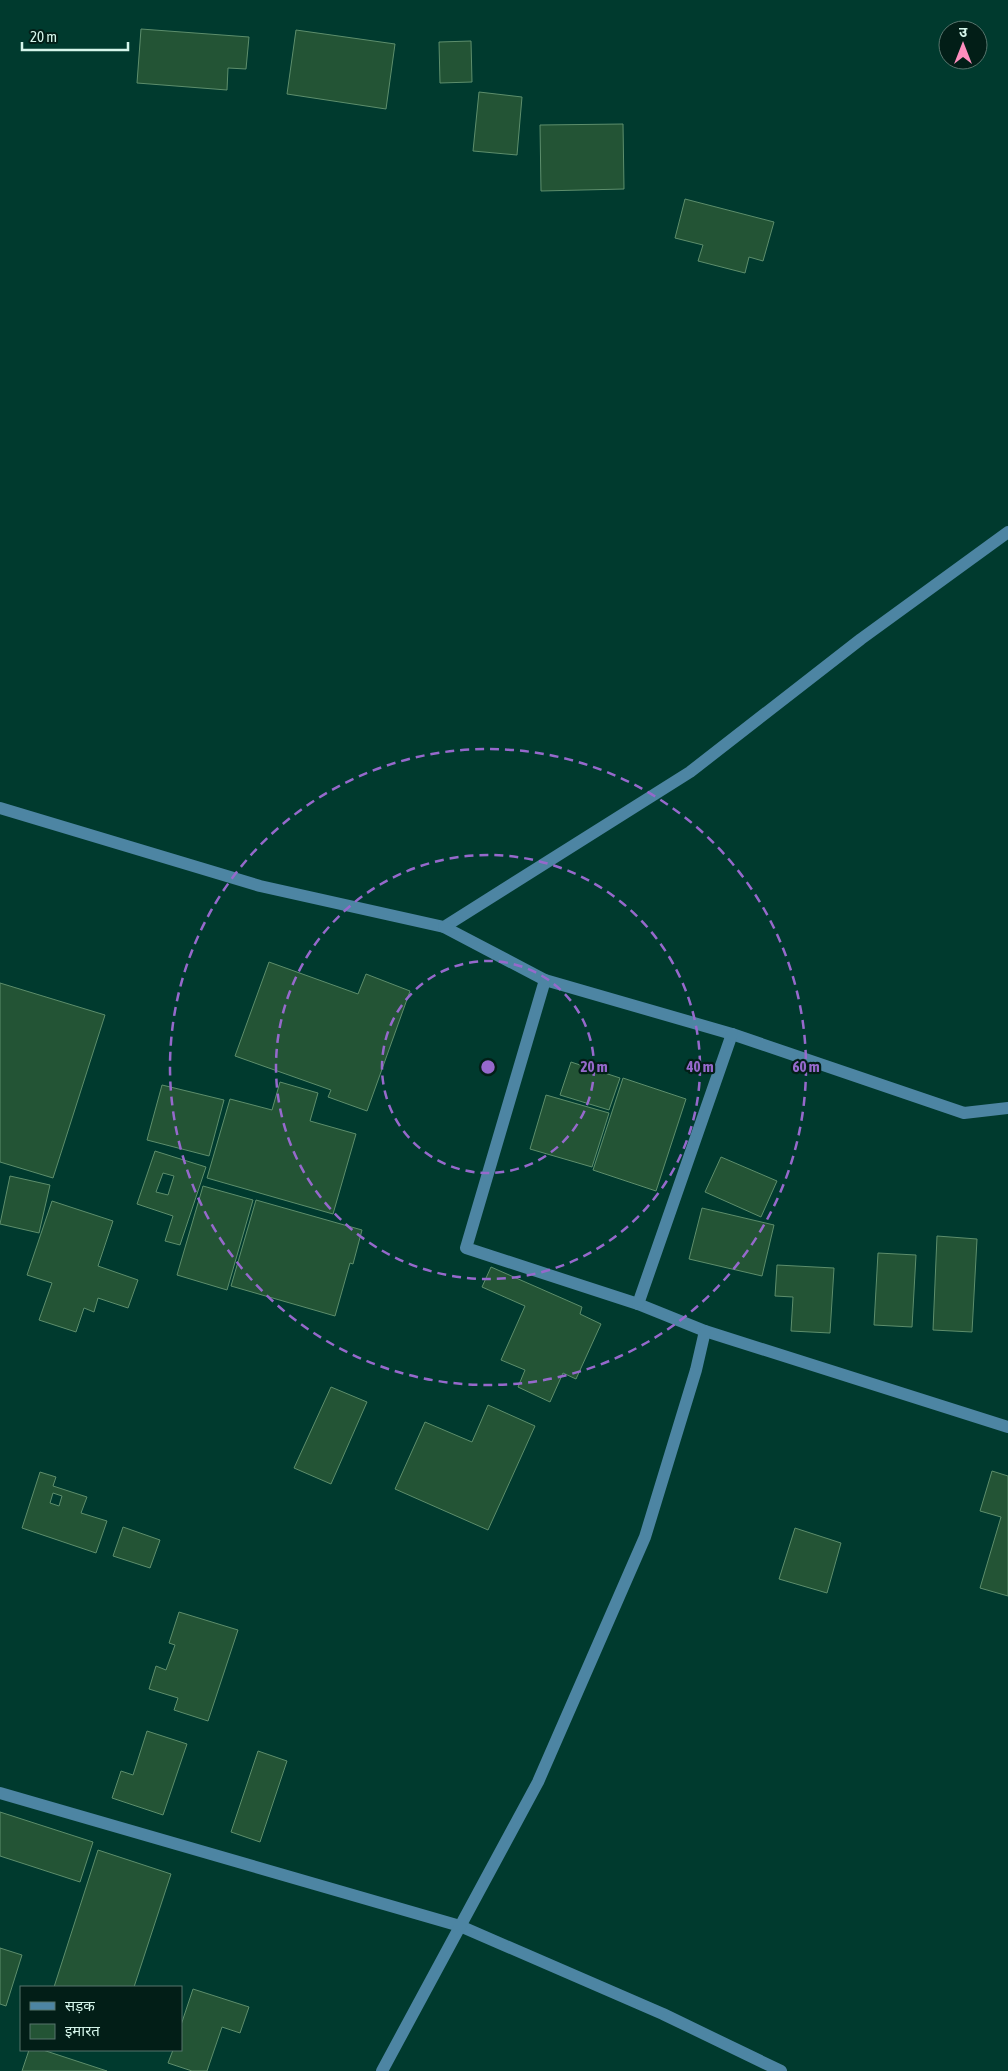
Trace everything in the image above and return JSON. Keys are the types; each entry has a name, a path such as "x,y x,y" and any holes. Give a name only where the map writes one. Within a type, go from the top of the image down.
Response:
{"street":[{"path":"444,928 690,772 861,639 1008,532"},
{"path":"0,808 260,886 444,928 545,980 732,1034 964,1113 1008,1108"},
{"path":"545,980 466,1248 638,1304 705,1331 1008,1427"},
{"path":"638,1304 732,1034"},
{"path":"382,2071 538,1782 644,1537 696,1370 705,1331"},
{"path":"0,1793 460,1926 663,2014 781,2071"}],"building":[{"path":"141,29 249,37 246,69 228,68 227,90 137,83"},
{"path":"296,30 395,44 386,109 287,94"},
{"path":"471,41 472,82 440,83 439,42"},
{"path":"479,92 522,97 517,155 473,151"},
{"path":"623,124 624,189 541,191 540,125"},
{"path":"685,199 774,222 763,261 749,257 745,273 698,261 703,245 675,238"},
{"path":"269,962 358,994 366,974 410,991 367,1111 328,1097 331,1090 235,1056"},
{"path":"0,983 105,1015 53,1178 0,1162"},
{"path":"571,1062 620,1078 609,1110 560,1095"},
{"path":"623,1078 686,1099 656,1191 593,1170"},
{"path":"280,1082 318,1093 310,1121 356,1134 333,1214 207,1178 230,1099 272,1110"},
{"path":"162,1085 224,1100 209,1156 147,1140"},
{"path":"546,1095 609,1113 592,1167 530,1149"},
{"path":"155,1151 206,1167 180,1245 165,1241 173,1216 137,1204","holes":["163,1173 174,1176 168,1195 156,1192"]},
{"path":"721,1157 777,1181 761,1217 705,1192"},
{"path":"10,1176 50,1185 39,1233 0,1224"},
{"path":"203,1186 253,1200 227,1290 177,1275"},
{"path":"256,1200 362,1230 353,1264 350,1263 335,1316 231,1286"},
{"path":"52,1201 113,1221 98,1266 138,1280 128,1308 98,1298 94,1312 84,1308 76,1332 39,1320 52,1283 27,1275"},
{"path":"702,1208 774,1225 762,1276 689,1259"},
{"path":"937,1236 977,1239 972,1332 933,1330"},
{"path":"878,1253 916,1255 912,1327 874,1325"},
{"path":"777,1265 834,1268 830,1333 791,1331 793,1297 775,1296"},
{"path":"491,1267 582,1307 580,1314 601,1324 576,1379 563,1373 550,1402 518,1387 525,1370 501,1360 525,1306 482,1287"},
{"path":"331,1387 367,1402 331,1484 294,1468"},
{"path":"488,1405 535,1426 488,1530 395,1489 425,1422 472,1442"},
{"path":"992,1471 1008,1476 1008,1596 980,1588 1001,1517 980,1511"},
{"path":"40,1472 56,1477 53,1486 87,1497 81,1513 107,1521 96,1553 22,1528","holes":["53,1493 62,1496 59,1506 50,1503"]},
{"path":"123,1527 160,1540 150,1568 113,1556"},
{"path":"795,1528 841,1543 827,1593 779,1579"},
{"path":"179,1612 238,1630 208,1721 174,1710 178,1698 149,1689 156,1666 166,1670 175,1645 169,1643"},
{"path":"147,1731 187,1744 163,1815 112,1798 121,1771 133,1775"},
{"path":"258,1751 287,1761 260,1842 231,1832"},
{"path":"0,1812 93,1842 80,1882 0,1856"},
{"path":"98,1850 171,1874 134,1986 54,1986"},
{"path":"0,1948 22,1955 6,2006 0,2004"},
{"path":"193,1989 249,2007 240,2033 222,2027 207,2071 192,2071 168,2063 173,2051 182,2051 182,2022"},
{"path":"29,2051 46,2051 107,2071 22,2071"}]}
